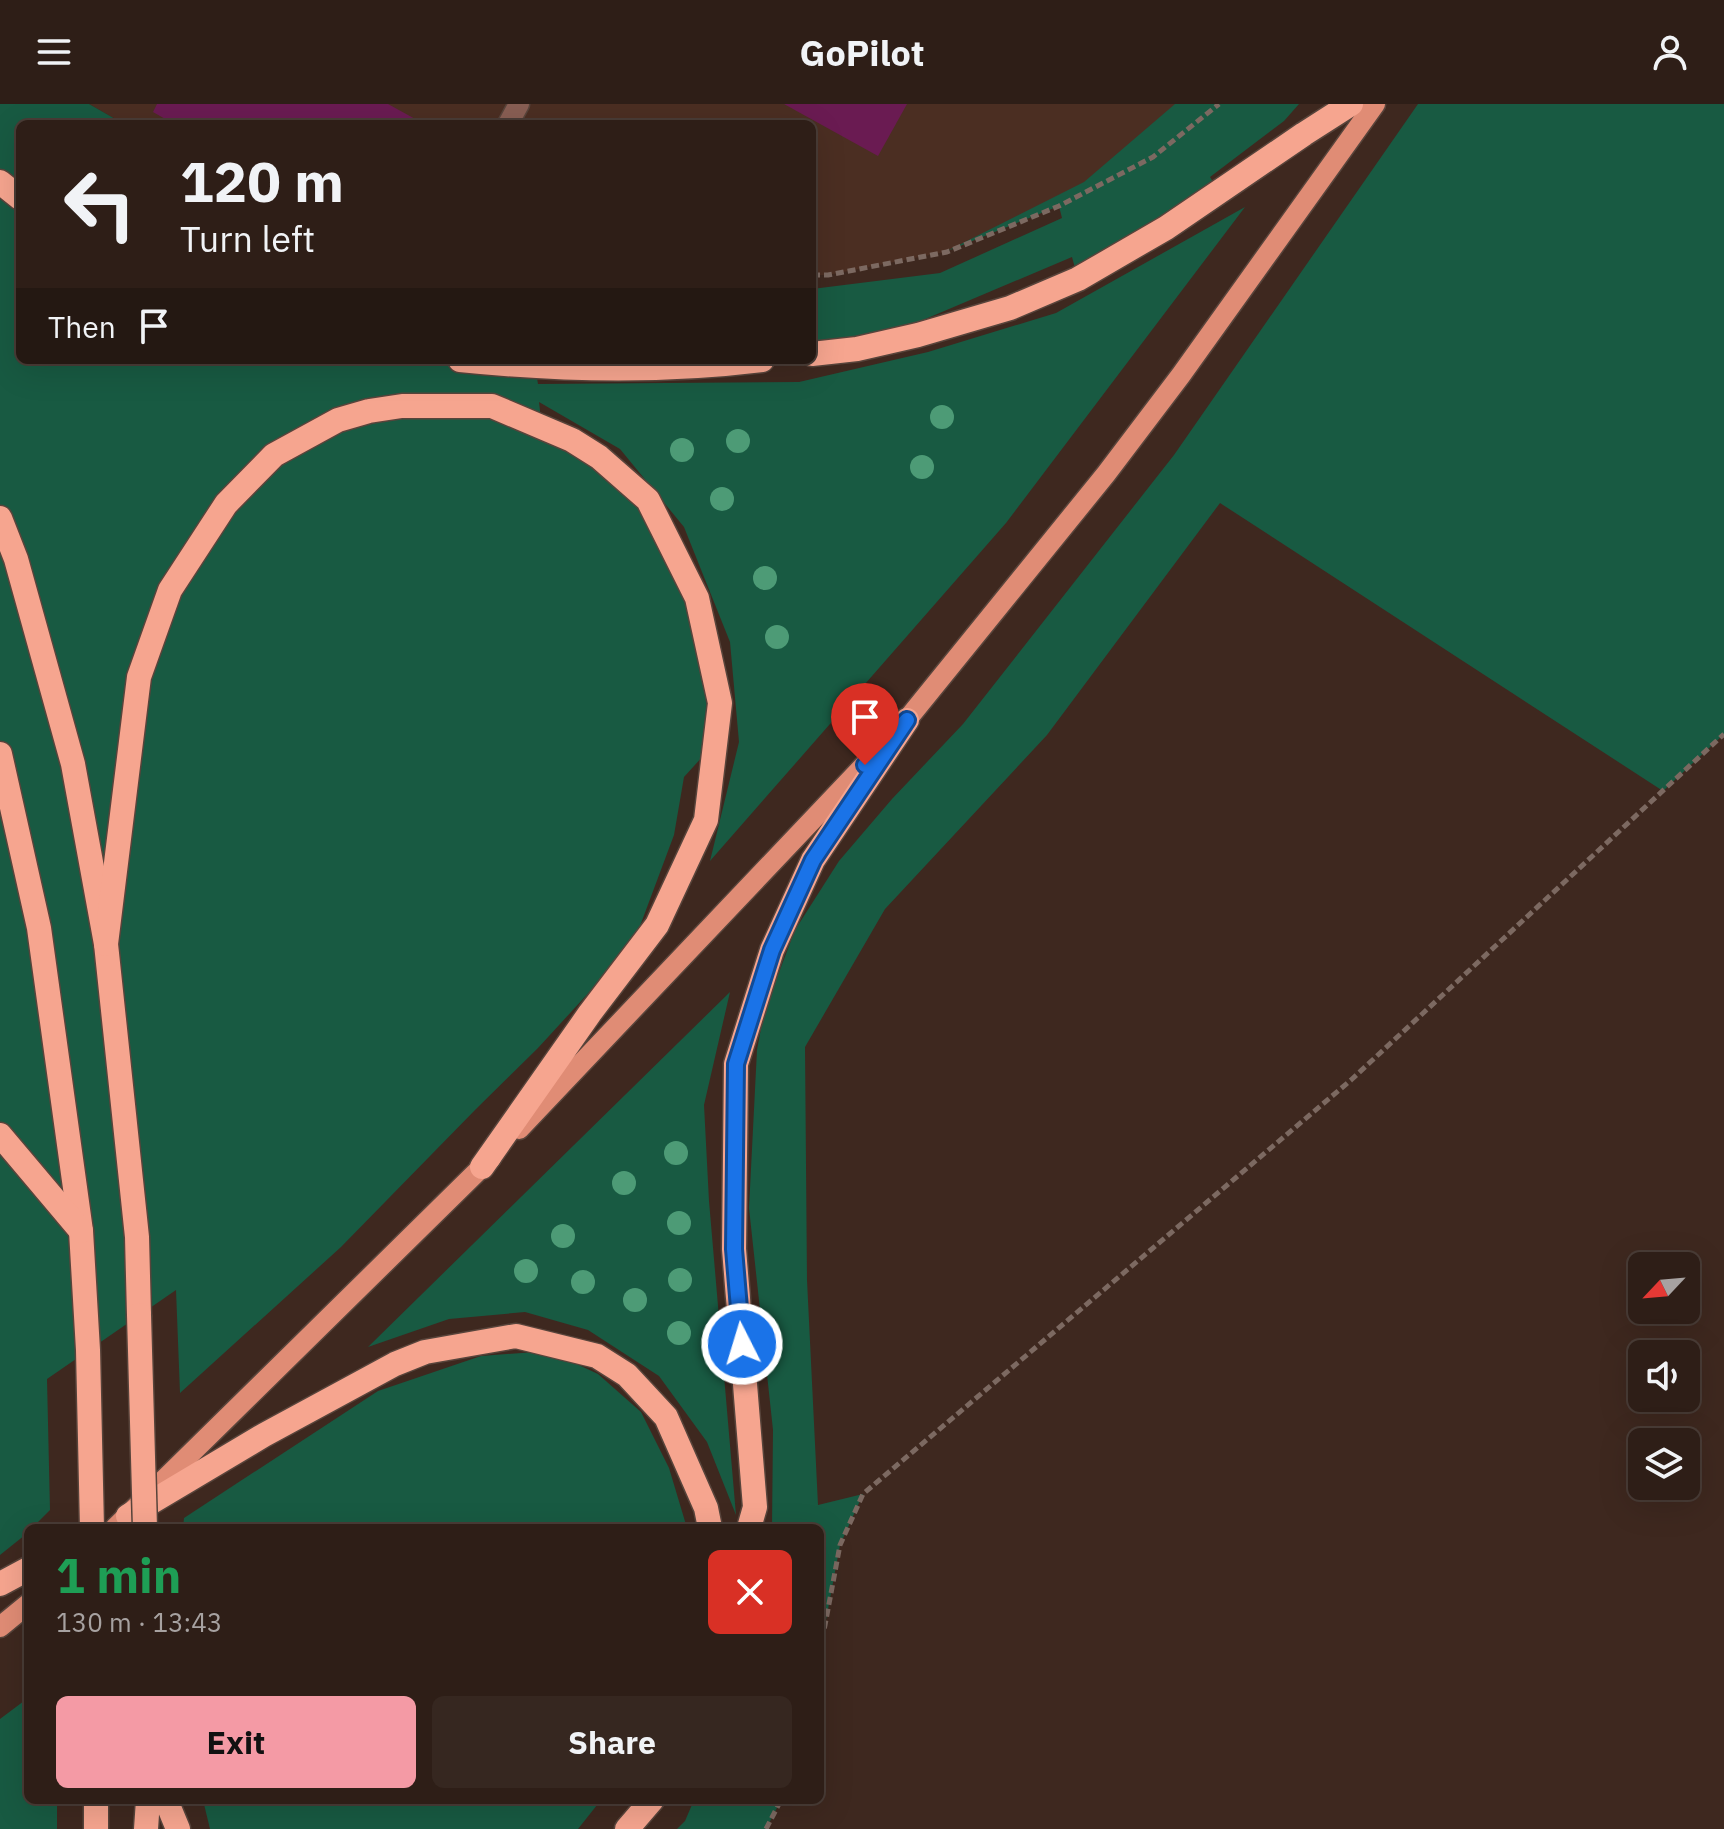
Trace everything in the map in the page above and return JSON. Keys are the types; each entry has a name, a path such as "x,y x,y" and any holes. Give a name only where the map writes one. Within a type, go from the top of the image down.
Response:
{"highway":[{"path":"816,354 857,349 918,335 1010,308 1078,279 1166,228 1351,104"},
{"path":"0,182 16,195"},
{"path":"521,364 567,367 727,364"},
{"path":"106,944 139,677 170,590 226,504 274,455 338,420 369,411 402,406 492,406 572,440 599,457 648,500 697,598 720,703 706,820 657,925 590,1013 482,1167"},
{"path":"0,518 16,559 73,764 106,944 137,1237 139,1315 129,1524"},
{"path":"750,1524 755,1507 734,1249 736,1064 772,950 813,860 907,720"},
{"path":"0,754 39,928 81,1231 88,1350 92,1524"},
{"path":"0,1135 81,1231"},
{"path":"129,1524 264,1435 395,1364 425,1352 516,1336 597,1356 627,1375 666,1417 706,1508 709,1524"},
{"path":"0,1584 24,1571"},
{"path":"96,1804 96,1829"},
{"path":"146,1829 148,1804"},
{"path":"168,1804 178,1829"},
{"path":"627,1829 650,1804"}],"main road":[{"path":"129,1524 482,1167 907,720 1106,474 1181,375 1375,104"},
{"path":"0,1627 24,1607"}],"path":[{"path":"816,275 947,252 1059,206 1153,157 1219,104"},
{"path":"824,1631 840,1545 863,1494 1351,1080 1724,734"},
{"path":"766,1829 779,1804"}],"shaded area":[{"path":"89,104 1219,104 1059,206 945,252 828,275 816,275 816,120 117,120"}],"green space":[{"path":"0,104 89,104 117,120 16,120 16,364 611,364 535,366 538,384 799,382 928,352 1056,313 1245,207 1006,523 710,861 739,742 730,642 684,527 620,449 539,402 542,428 648,500 697,598 714,744 684,777 674,835 640,926 604,976 538,1048 341,1247 180,1393 176,1290 47,1379 50,1510 36,1524 24,1524 24,1536 0,1555"},
{"path":"1175,104 1299,104 1284,121 1210,177 1219,192 1078,279 1072,257 923,320 918,335 816,353 816,288 940,273 1062,218 1059,206 945,252 1084,182"},
{"path":"1418,104 1724,104 1724,734 1663,791 1220,503 1047,735 885,909 805,1047 807,1280 818,1505 863,1494 840,1545 824,1631 824,1524 772,1524 773,1430 749,1208 757,1050 764,1012 795,930 839,861 963,724 1174,455"},
{"path":"730,992 704,1105 709,1201 736,1515 707,1442 659,1376 588,1330 525,1312 449,1319 368,1347"},
{"path":"549,1351 598,1374 641,1412 669,1468 686,1524 183,1524 184,1518 378,1391 481,1356"},
{"path":"24,1701 24,1804 57,1804 57,1829 0,1829 0,1719"},
{"path":"204,1804 598,1804 578,1829 210,1829"},
{"path":"692,1804 779,1804 766,1829 677,1829 685,1821"}],"building":[{"path":"157,104 388,104 417,120 167,120 153,112"},
{"path":"784,104 907,104 878,156"}],"route":[{"path":"742,1344 734,1249 736,1064 772,950 813,860 907,720 865,765"}]}
